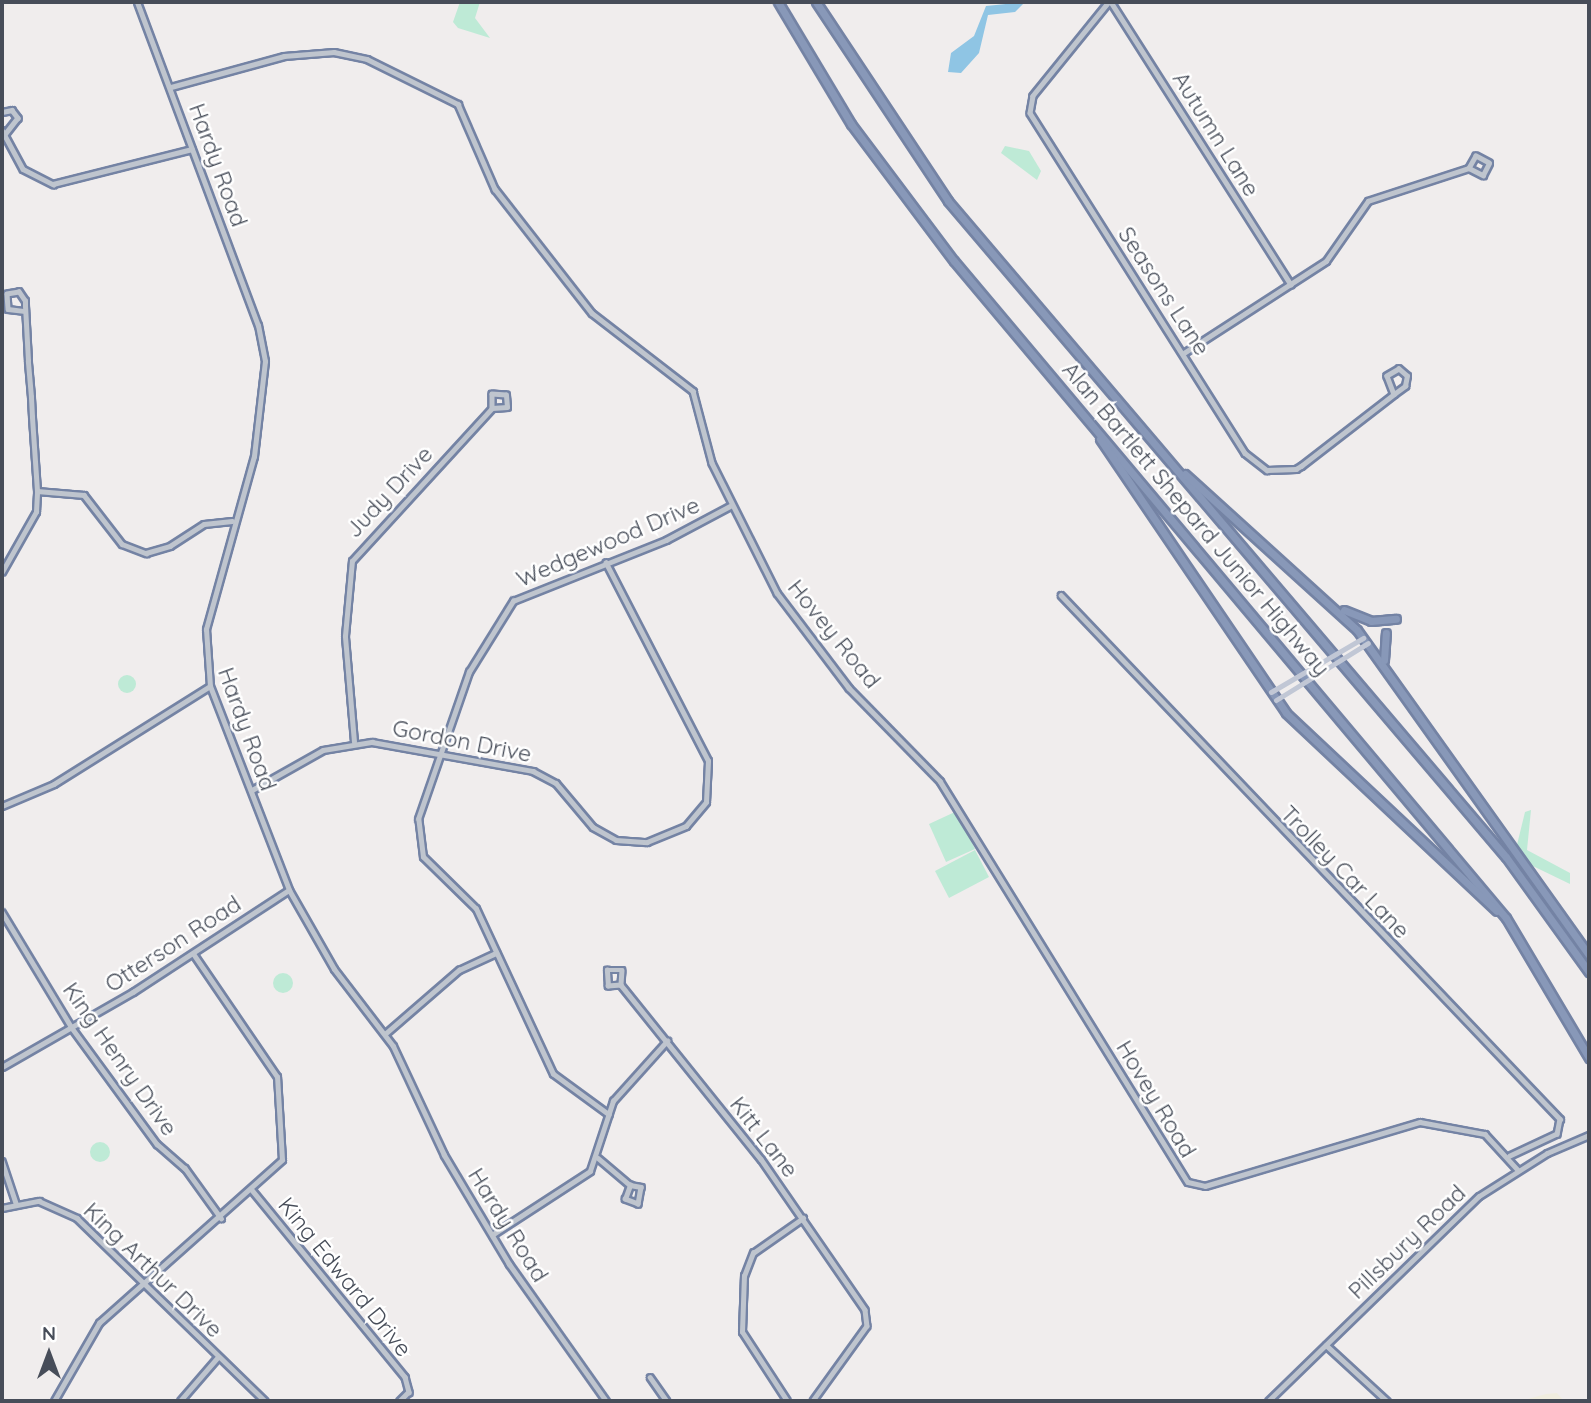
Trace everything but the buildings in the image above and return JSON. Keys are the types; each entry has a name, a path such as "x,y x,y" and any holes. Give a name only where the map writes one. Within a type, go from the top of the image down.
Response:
{"highway":[{"name":"Alan Bartlett Shepard Junior Highway","path":"778,2 851,124 1097,432 1506,918 1589,1058"},
{"name":"Alan Bartlett Shepard Junior Highway","path":"816,2 948,201 1506,856 1589,972"},
{"path":"1097,432 1276,700 1311,740 1506,918"},
{"path":"1176,468 1332,601 1360,619 1396,619"},
{"path":"1332,601 1387,668 1589,955"},
{"path":"1386,633 1381,646 1387,668"}],"main road":[{"path":"1271,692 1366,640"},
{"path":"1276,700 1366,640"}],"street":[{"name":"Hardy Road","path":"137,2 171,87 265,361 257,440 232,521 204,639 210,686 289,890 334,969 385,1034 492,1236 606,1401"},
{"name":"Autumn Lane","path":"1110,2 1291,285"},
{"name":"Seasons Lane","path":"1110,2 1033,96 1029,110 1248,456 1272,471 1301,466 1394,394"},
{"name":"Hovey Road","path":"171,87 284,56 334,52 367,59 458,104 495,190 600,323 693,391 704,444 730,506 804,631 944,787 1188,1182 1205,1185 1409,1122 1485,1134 1510,1156 1518,1170"},
{"path":"2,112 12,110 18,118 3,133 23,169 53,184 192,149"},
{"path":"1184,353 1326,261 1368,201 1469,168 1476,156 1489,163 1481,175 1469,168"},
{"path":"2,572 33,527 37,491 25,311 22,294 7,294 8,309 25,311"},
{"path":"1399,369 1407,382 1394,394 1387,376 1399,369"},
{"name":"Judy Drive","path":"354,742 345,636 352,561 492,408 492,394 506,395 507,407 492,408"},
{"path":"37,491 84,495 122,544 146,553 204,524 232,521"},
{"name":"Wedgewood Drive","path":"609,1115 553,1074 476,909 419,849 418,818 469,673 508,607 536,587 606,563 730,506"},
{"name":"Gordon Drive","path":"252,790 323,750 354,742 441,755 547,777 593,827 616,840 658,840 694,819 709,792 708,761 606,563"},
{"name":"Trolley Car Lane","path":"1061,596 1560,1119 1557,1134 1510,1156"},
{"path":"2,806 54,785 210,686"},
{"name":"Otterson Road","path":"2,1067 193,954 289,890"},
{"name":"King Henry Drive","path":"2,912 72,1028 157,1144 185,1168 221,1218"},
{"path":"385,1034 459,970 496,953"},
{"path":"54,1401 89,1335 279,1165 285,1150 280,1087 193,954"},
{"name":"Kitt Lane","path":"621,985 608,986 607,970 622,970 621,985 803,1218 867,1317 813,1401"},
{"path":"492,1236 586,1175 598,1158 609,1115 622,1088 667,1041"},
{"name":"Pillsbury Road","path":"1268,1401 1460,1213 1518,1170 1589,1135"},
{"path":"598,1158 630,1185 644,1191 638,1204 625,1199 630,1185"},
{"path":"2,1161 16,1203"},
{"name":"King Edward Drive","path":"252,1190 410,1386 400,1401"},
{"name":"King Arthur Drive","path":"2,1208 16,1203 39,1201 69,1212 265,1401"},
{"path":"787,1401 742,1332 744,1276 753,1253 803,1218"},
{"path":"1326,1345 1387,1401"},
{"path":"180,1401 218,1357"},
{"path":"650,1377 667,1401"}],"green space":[{"path":"460,2 480,2 475,18 490,38 458,28 453,22"},
{"path":"1005,146 1029,151 1041,171 1037,180 1001,153"},
{"path":"127,675 133,678 136,684 133,690 127,693 121,690 118,684 121,678"},
{"path":"1531,810 1527,850 1570,873 1570,884 1514,857 1525,812"},
{"path":"957,811 975,849 946,862 929,824"},
{"path":"975,850 989,877 949,898 935,871"},
{"path":"283,973 290,976 293,983 290,990 283,993 276,990 273,983 276,976"},
{"path":"100,1142 107,1145 110,1152 107,1159 100,1162 93,1159 90,1152 93,1145"}],"sand":[{"path":"1557,1393 1564,1401 1520,1401 1546,1394"}],"water":[{"path":"1025,2 1015,12 988,15 979,53 961,73 948,72 951,53 974,36 986,6"}]}
